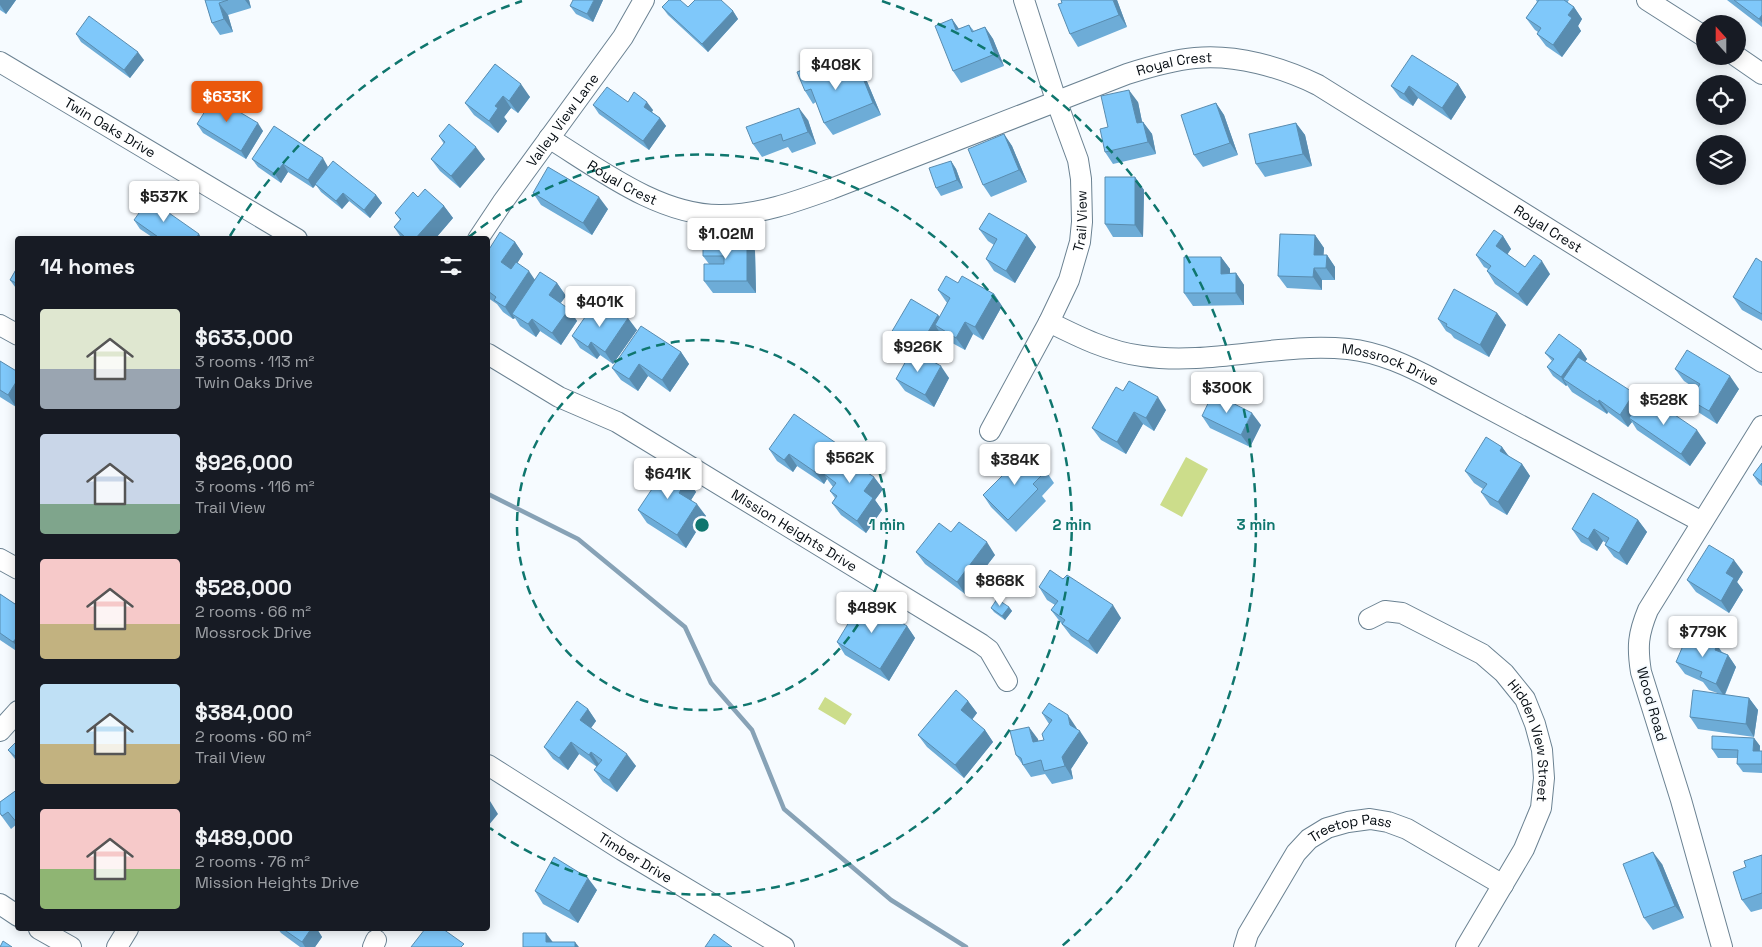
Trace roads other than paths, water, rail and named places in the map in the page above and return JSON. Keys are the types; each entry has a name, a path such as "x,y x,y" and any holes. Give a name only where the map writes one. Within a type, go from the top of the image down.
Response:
{"street":[{"name":"Valley View Lane","path":"480,236 623,37 644,0"},
{"name":"Trail View","path":"990,431 1050,322 1069,280 1080,242 1082,222 1081,179 1078,160 1056,100 1024,0"},
{"path":"1647,0 1696,30"},
{"name":"Royal Crest","path":"549,138 624,185 658,202 678,208 719,215 743,214 767,210 814,195 1127,74 1161,64 1196,58 1254,62 1298,75 1318,86 1762,362"},
{"name":"Twin Oaks Drive","path":"0,62 292,236"},
{"path":"1746,63 1762,74"},
{"name":"Mossrock Drive","path":"1050,322 1121,353 1144,357 1209,357 1320,347 1350,349 1382,357 1408,366 1702,522"},
{"path":"0,325 15,333"},
{"name":"Mission Heights Drive","path":"490,355 559,397 616,422 981,644 989,650 1007,681"},
{"name":"Wood Road","path":"1722,947 1639,660 1639,635 1648,610 1762,426"},
{"path":"0,559 15,567"},
{"name":"Hidden View Street","path":"1369,619 1385,612 1402,613 1482,654 1504,673 1525,699 1535,724 1542,750 1544,778 1541,808 1524,849 1466,947"},
{"path":"0,731 15,714"},
{"name":"Timber Drive","path":"490,766 622,850 784,947"},
{"name":"Treetop Pass","path":"1244,947 1248,934 1296,853 1309,839 1327,828 1348,822 1370,819 1388,822 1407,829 1503,885"},
{"path":"0,904 15,914"},
{"path":"43,931 71,947"},
{"path":"116,947 127,931"}],"waterway":[{"path":"490,495 578,539 685,627 711,683 752,730 784,809 891,900 966,947"}]}
